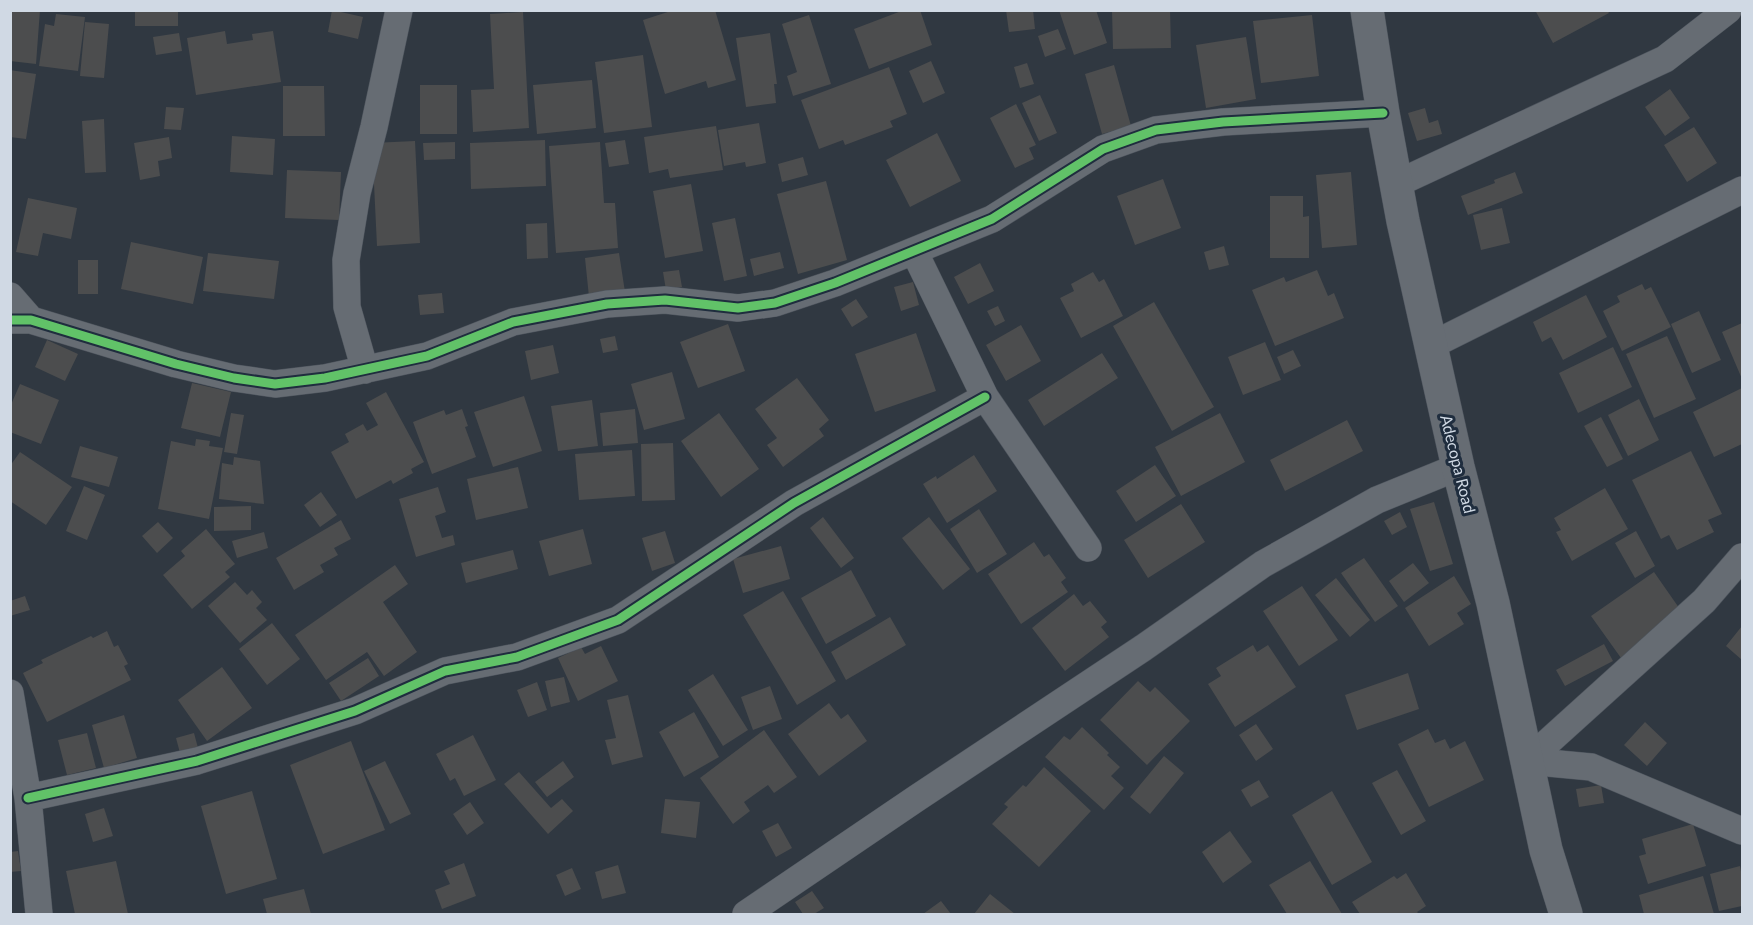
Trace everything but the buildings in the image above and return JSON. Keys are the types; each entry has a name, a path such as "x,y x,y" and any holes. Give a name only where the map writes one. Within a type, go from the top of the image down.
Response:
{"street":[{"path":"365,370 347,307 346,260 357,193 374,127 399,10"},
{"name":"Adecopa Road","path":"1366,10 1396,184 1431,346 1492,603 1546,850 1566,915"},
{"path":"1396,184 1665,59 1728,10"},
{"path":"10,296 21,320 176,364 276,384 325,378 427,356 513,322 607,304 665,300 738,308 775,303 835,283 992,219 1103,149 1156,130 1223,122 1383,113"},
{"path":"1431,346 1743,190"},
{"path":"914,251 985,397 1088,548"},
{"path":"28,798 197,761 355,711 445,671 517,657 618,620 794,503 985,397"},
{"path":"746,915 1143,648 1263,564 1377,500 1458,467"},
{"path":"1527,761 1704,601 1743,557"},
{"path":"10,693 28,798 39,915"},
{"path":"1527,761 1592,767 1743,831"}],"cycle path":[{"path":"10,320 31,320 176,364 234,378 275,384 325,378 427,356 513,322 607,304 665,300 738,308 775,303 835,283 992,219 1103,149 1156,130 1223,122 1383,113"},
{"path":"28,798 197,761 355,711 445,671 517,657 618,620 794,503 985,397"}]}
